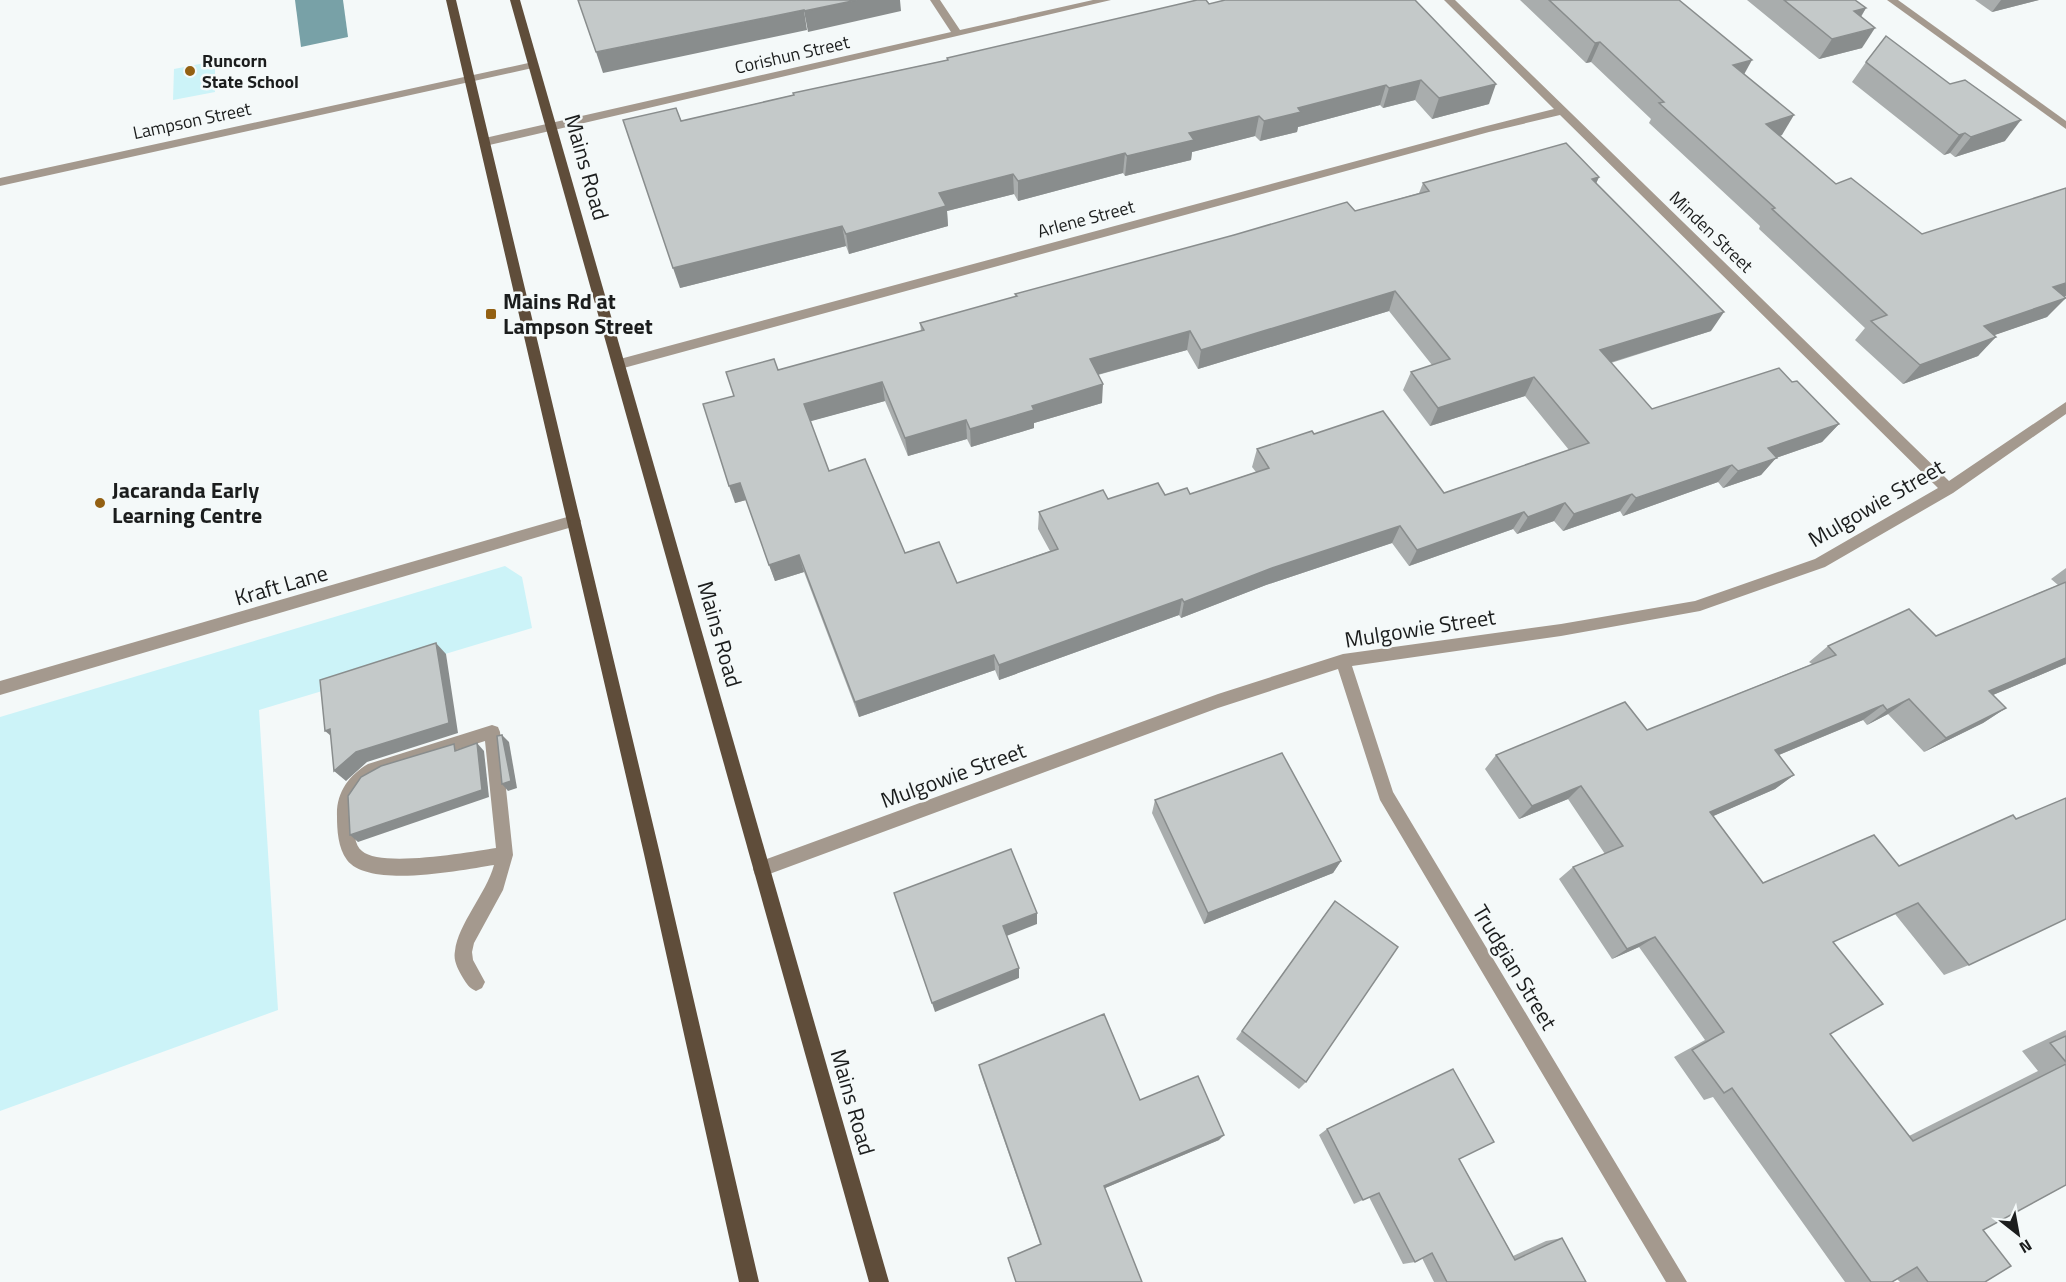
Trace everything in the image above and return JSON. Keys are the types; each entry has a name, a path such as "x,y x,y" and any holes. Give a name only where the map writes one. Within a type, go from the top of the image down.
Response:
{"main road":[{"path":"451,0 574,521 749,1282"},
{"name":"Mains Road","path":"515,0 879,1282"}],"street":[{"path":"935,0 957,34"},
{"name":"Corishun Street","path":"485,142 1106,0"},
{"name":"Minden Street","path":"1449,0 1948,489"},
{"path":"1892,0 2066,126"},
{"name":"Lampson Street","path":"0,182 533,65"},
{"name":"Arlene Street","path":"620,364 1487,129 1562,111"},
{"name":"Mulgowie Street","path":"761,870 1218,701 1343,661 1561,630 1695,607 1820,563 1948,489 2066,407"},
{"name":"Kraft Lane","path":"0,688 574,521"},
{"name":"Trudgian Street","path":"1343,661 1386,795 1677,1282"},
{"path":"476,982 464,962 462,952 466,940 497,884 505,855 492,732 374,769 357,781 348,794 345,812 349,842 354,856 365,865 382,868 411,866 505,855"}],"shaded area":[{"path":"295,0 343,0 348,37 301,47"},
{"path":"215,61 215,92 173,100 174,69"},
{"path":"505,566 522,577 532,628 259,710 278,1010 0,1111 0,717"}],"building":[{"path":"578,0 857,0 596,52"},
{"path":"1197,0 1206,0 1209,4 1225,0 1415,0 1496,84 1439,98 1421,80 1389,88 1386,85 1298,108 1301,112 1264,121 1259,116 1189,133 1194,140 1127,156 1125,153 1018,181 1013,174 939,193 946,206 846,234 842,226 673,268 623,120 676,108 681,121"},
{"path":"1549,0 1679,0 1752,60 1733,65 1794,115 1766,124 1836,184 1851,178 1922,234 2066,188 2066,283 2053,287 2066,298 1984,326 1996,337 1920,365 1871,321 1887,315 1772,209 1775,208 1659,103 1664,102 1600,42 1595,43"},
{"path":"1784,0 1855,0 1866,8 1854,11 1875,28 1832,39"},
{"path":"1886,36 1950,84 1965,80 2021,120 1971,137 1965,133 1959,135 1866,62"},
{"path":"1566,143 1599,177 1592,179 1724,312 1600,350 1652,409 1779,368 1792,382 1797,381 1839,424 1768,448 1777,458 1738,471 1732,465 1636,498 1632,494 1574,514 1565,503 1528,517 1524,512 1417,550 1400,526 1272,568 1184,602 1182,599 999,665 994,655 855,702 799,555 769,565 740,483 729,486 703,404 734,396 726,372 774,359 778,370 924,330 920,323 1017,296 1015,294 1347,202 1355,211 1429,191 1423,183","holes":["1395,291 1450,359 1411,372 1438,408 1534,377 1589,443 1444,493 1383,411 1314,434 1312,431 1257,449 1269,468 1190,494 1187,488 1165,495 1158,483 1108,499 1103,490 1039,512 1058,549 957,583 939,542 905,553 865,459 829,471 804,404 882,382 905,438 966,420 970,429 1034,410 1032,406 1103,384 1090,359 1190,331 1201,350"]},
{"path":"2066,582 2066,658 1989,691 2006,708 1946,738 1909,699 1887,710 1883,705 1775,750 1794,775 1710,812 1763,883 1874,835 1899,866 2013,815 2016,819 2066,798 2066,919 1969,965 1918,903 1833,942 1883,1004 1830,1034 1913,1141 2066,1064 2066,1185 1983,1230 2011,1266 1985,1282 1928,1282 1917,1267 1892,1282 1871,1282 1732,1088 1724,1093 1692,1050 1724,1032 1655,937 1627,949 1573,867 1623,846 1581,786 1532,806 1496,755 1625,702 1647,730 1836,655 1828,646 1909,609 1936,636"},
{"path":"436,643 449,723 356,752 334,771 330,729 325,731 320,680"},
{"path":"502,735 511,781 502,784 497,736"},
{"path":"477,743 482,790 350,835 348,796 361,777 381,766 454,744 455,751"},
{"path":"1282,753 1341,861 1208,913 1155,800"},
{"path":"1011,849 1037,913 1003,926 1019,968 932,1003 894,893"},
{"path":"1335,901 1398,947 1306,1082 1242,1031"},
{"path":"1104,1014 1140,1100 1198,1076 1224,1135 1104,1186 1142,1282 1016,1282 1008,1258 1041,1244 979,1065"},
{"path":"2066,1036 2066,1062 2050,1043"},
{"path":"1453,1069 1494,1142 1459,1159 1515,1260 1562,1238 1586,1282 1447,1282 1432,1253 1415,1262 1379,1193 1363,1200 1327,1129"}],"place":[{"name":"Runcorn State School","path":"190,71"},
{"name":"Mains Rd at Lampson Street","path":"491,314"},
{"name":"Jacaranda Early Learning Centre","path":"100,503"}]}
